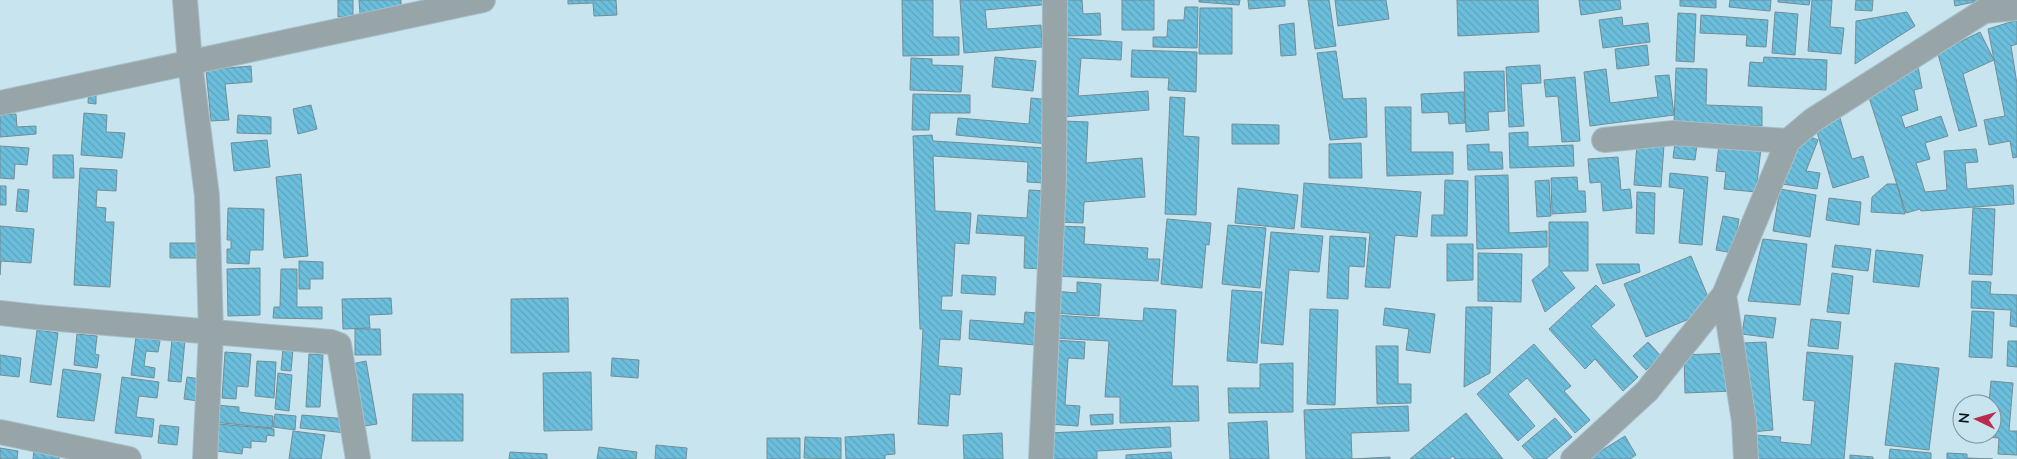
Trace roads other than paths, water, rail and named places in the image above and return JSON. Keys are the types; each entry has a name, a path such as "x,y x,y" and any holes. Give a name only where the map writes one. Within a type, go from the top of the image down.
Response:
{"street":[{"path":"185,0 190,63 207,196 211,333 205,459"},
{"path":"0,103 483,0"},
{"path":"1042,459 1054,180 1055,0"},
{"path":"1573,459 1647,391 1724,295 1788,141 1813,120 1984,12 2017,8"},
{"path":"1604,140 1674,134 1788,141"},
{"path":"1724,295 1744,421 1746,459"},
{"path":"0,312 36,318 331,342 339,345 358,459"},
{"path":"0,432 129,459"}]}
